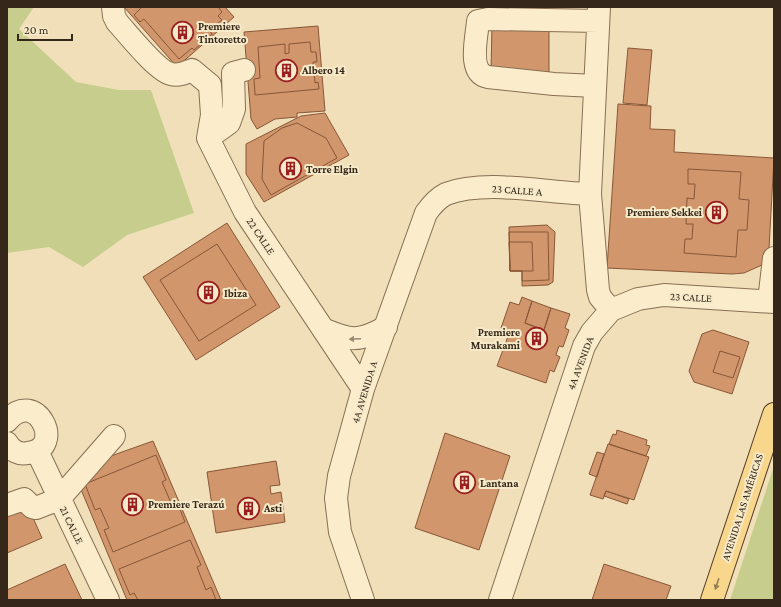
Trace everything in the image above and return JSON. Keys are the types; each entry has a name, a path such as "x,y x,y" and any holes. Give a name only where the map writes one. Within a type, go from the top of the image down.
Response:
{"main road":[{"name":"AVENIDA LAS AMÉRICAS","path":"712,600 774,414"}],"street":[{"path":"113,7 114,16 133,30 156,55 160,68 170,74 178,75 192,70 210,86 212,115 208,138"},
{"path":"595,86 483,76 476,70 475,61 478,21 488,19 598,14 595,86 590,194 598,290 600,297 611,310"},
{"path":"208,138 229,123 234,109 233,73 244,70"},
{"name":"22 CALLE","path":"208,138 245,212 364,389"},
{"name":"23 CALLE A","path":"445,195 473,188 590,194"},
{"name":"4A AVENIDA A","path":"363,600 340,532 336,498 339,476 364,389 421,224 432,204 445,195"},
{"path":"772,302 774,258"},
{"name":"23 CALLE","path":"611,310 638,299 664,295 772,302"},
{"name":"4A AVENIDA","path":"500,600 584,346 592,332 611,310"},
{"path":"323,329 351,340 371,335 386,327"},
{"path":"7,421 17,412 32,412 43,420 46,426 46,440 37,451 23,454 16,452 7,443"},
{"path":"7,505 24,499 32,507 36,508 59,499 114,436"},
{"name":"21 CALLE","path":"37,451 108,600"}],"green space":[{"path":"7,7 34,7 19,29 76,82 119,90 151,90 194,213 127,235 83,267 49,247 7,253"},
{"path":"774,466 774,600 730,600"}],"building":[{"name":"Premiere Tintoretto","path":"124,7 225,7 234,17 177,67"},
{"name":"Premiere Tintoretto","path":"142,7 218,7 222,12 218,16 222,20 209,30 212,34 194,50 192,48 179,59 144,19 140,22 134,15"},
{"path":"492,25 549,26 549,72 491,71"},
{"path":"318,26 325,111 297,113 297,117 275,119 257,129 251,119 244,32"},
{"name":"Albero 14","path":"310,42 311,52 316,52 317,62 313,62 315,83 318,82 319,89 255,95 254,79 260,78 258,47 285,44 285,54 289,53 289,44"},
{"path":"628,48 652,50 647,105 623,103"},
{"path":"618,104 651,106 650,129 675,130 674,152 774,158 769,248 762,265 744,273 732,274 607,268"},
{"name":"Torre Elgin","path":"325,113 349,155 264,202 246,174 246,144 301,116"},
{"name":"Torre Elgin","path":"297,123 326,138 337,158 271,195 262,179 264,141 282,128"},
{"name":"Premiere Sekkei","path":"688,169 741,172 739,199 749,200 747,230 738,230 736,257 684,253 685,239 692,239 693,224 686,224 687,198 694,199 695,184 688,184"},
{"path":"227,223 280,307 196,360 143,277"},
{"path":"547,225 555,232 553,282 548,285 522,286 522,271 510,271 509,227"},
{"path":"509,232 548,232 549,280 522,281 522,271 510,271"},
{"path":"509,242 532,242 533,271 510,271"},
{"name":"Ibiza","path":"217,244 256,305 199,341 160,280"},
{"name":"Premiere Murakami","path":"522,297 532,301 525,323 544,330 551,308 570,314 565,328 569,330 563,347 559,346 556,355 560,357 554,372 550,370 546,383 497,366 510,331 501,328 510,302 519,305"},
{"path":"532,301 551,308 544,330 525,323"},
{"path":"713,330 749,342 732,394 694,382 689,371 702,334"},
{"path":"720,351 740,357 733,378 713,372"},
{"path":"617,430 647,440 646,445 650,446 646,456 609,444 613,434 616,435"},
{"name":"Lantana","path":"445,433 510,456 479,550 415,528"},
{"path":"153,441 221,600 127,600 80,487 108,457"},
{"path":"608,444 649,457 634,500 606,491 603,499 590,495"},
{"path":"597,452 604,454 597,477 589,474"},
{"name":"Premiere Terazú","path":"156,455 166,480 162,482 172,505 177,502 185,522 113,552 104,530 109,528 100,508 95,510 85,484"},
{"name":"Asti","path":"276,461 280,485 270,486 271,494 281,492 285,522 216,533 207,472"},
{"path":"606,491 629,499 627,504 604,496"},
{"path":"27,504 42,538 7,553 7,512"},
{"name":"Premiere Terazú","path":"190,540 201,565 197,567 206,590 211,587 216,600 138,600 134,593 130,595 119,569"},
{"path":"65,564 82,600 7,600 7,590"},
{"path":"604,564 671,586 666,600 592,600"}],"place":[{"name":"Premiere Tintoretto","path":"183,32"},
{"name":"Albero 14","path":"287,70"},
{"name":"Torre Elgin","path":"290,169"},
{"name":"Premiere Sekkei","path":"717,212"},
{"name":"Ibiza","path":"208,293"},
{"name":"Premiere Murakami","path":"536,338"},
{"name":"Lantana","path":"465,483"},
{"name":"Premiere Terazú","path":"132,504"},
{"name":"Asti","path":"248,508"}]}
